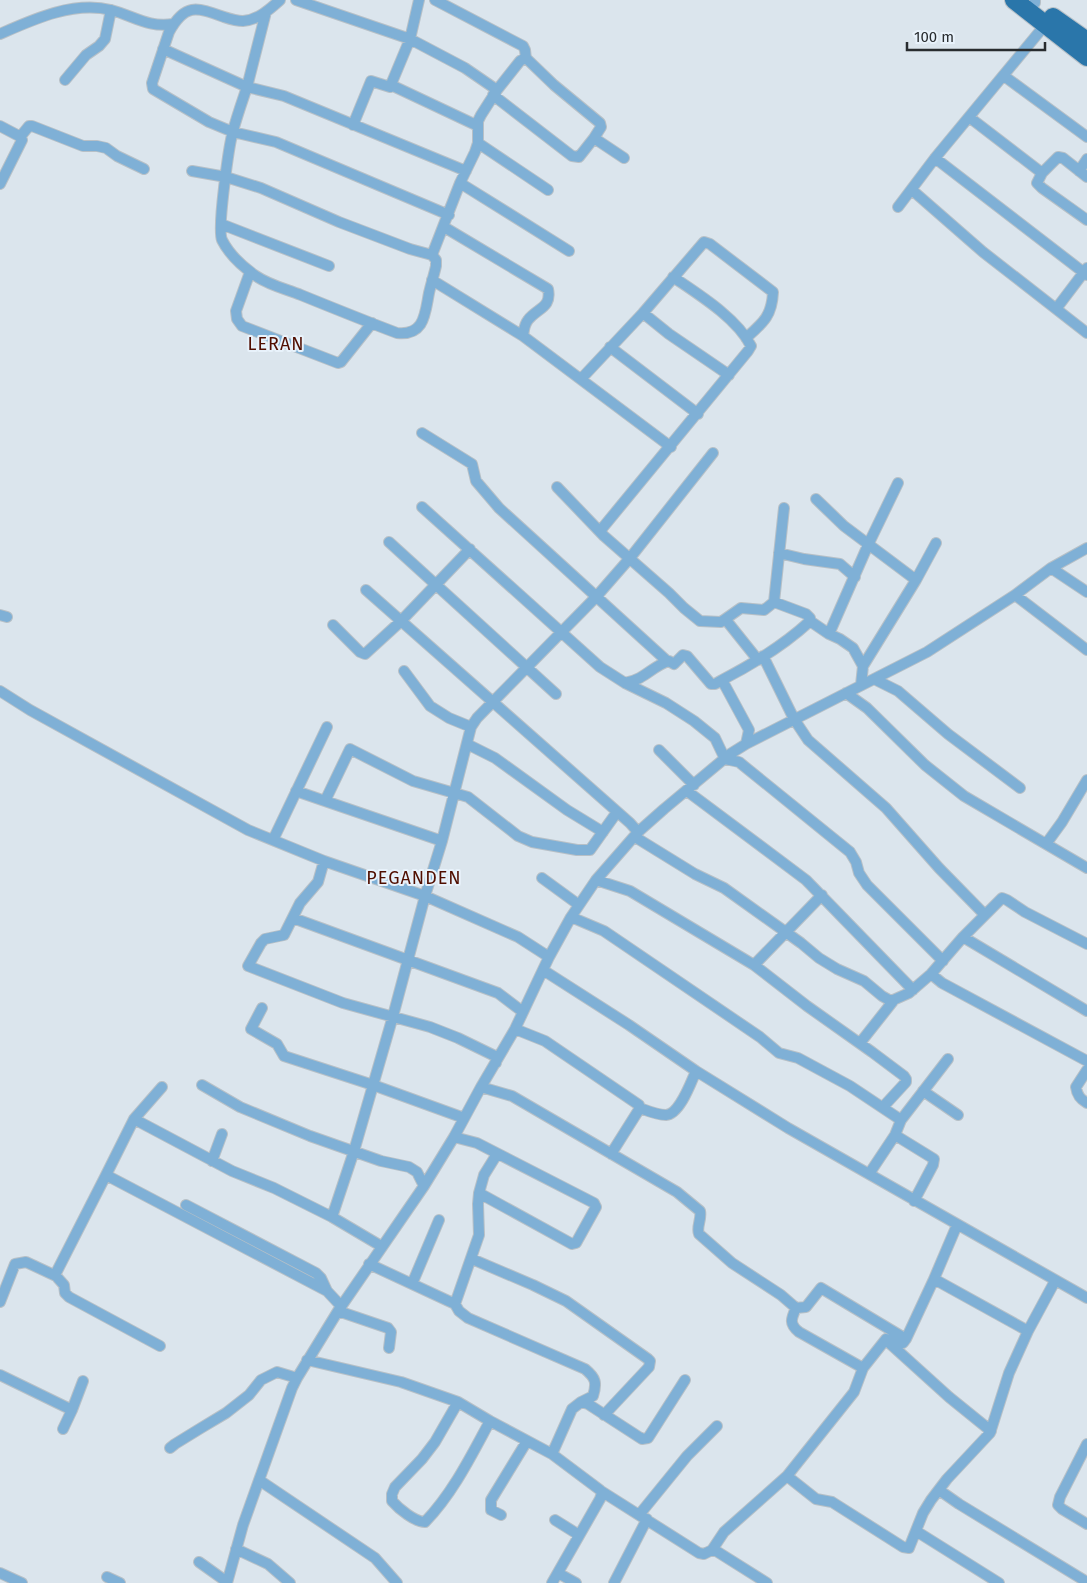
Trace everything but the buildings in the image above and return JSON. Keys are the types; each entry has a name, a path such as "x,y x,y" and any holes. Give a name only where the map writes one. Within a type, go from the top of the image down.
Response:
{"highway":[{"path":"1014,0 1087,57"},
{"path":"1034,1 1087,41"}],"street":[{"path":"280,0 256,18 242,21 200,9 185,11 173,24 152,82 153,89 209,122 232,132 276,142 449,215"},
{"path":"296,0 410,39 465,68 566,151 575,157 579,157 594,138 601,127 600,124 526,59 523,46 435,0"},
{"path":"391,85 410,39 418,0"},
{"path":"0,34 50,14 73,8 87,7 110,10 150,24 173,24"},
{"path":"65,80 86,54 99,46 105,39 110,10"},
{"path":"192,171 226,177 261,188 339,222 410,249 432,255 437,263 425,316 421,325 415,330 404,334 397,333 264,281 250,272 230,252 224,243 221,236 221,224 226,177 232,132 247,87 266,12"},
{"path":"898,207 935,158 1045,25"},
{"path":"163,49 247,87 284,96 466,170"},
{"path":"432,255 478,143 478,126 481,115 495,93 520,61 526,59"},
{"path":"1004,76 1087,137"},
{"path":"353,124 372,82 389,87 391,85 478,126"},
{"path":"969,117 1042,173"},
{"path":"0,126 20,137"},
{"path":"0,184 4,166 21,144 20,137 29,126 79,145 106,148 117,156 144,169"},
{"path":"594,138 624,158"},
{"path":"478,143 548,190"},
{"path":"1087,159 1083,174 1058,157 1042,173 1038,184 1087,220"},
{"path":"935,158 1086,271 1056,309"},
{"path":"460,183 569,251"},
{"path":"912,190 983,252 1087,333"},
{"path":"221,224 329,266"},
{"path":"444,227 548,288 548,302 527,321 523,336"},
{"path":"581,379 643,313 702,243 706,241 772,290 772,304 765,321 746,338"},
{"path":"250,272 236,311 237,319 242,326 338,363 341,362 372,323"},
{"path":"600,531 698,414 750,347 746,338 721,311 673,277"},
{"path":"432,280 523,336 671,447"},
{"path":"643,313 729,375"},
{"path":"610,347 698,414"},
{"path":"422,433 472,464 476,481 499,508 667,661 674,664 683,655 686,655 711,684 715,684 760,658 795,634 810,621"},
{"path":"332,1217 354,1151 393,1016 424,896 442,841 471,727 477,718 562,632 630,558 712,453"},
{"path":"830,634 868,545 898,483"},
{"path":"556,487 600,531 684,608 700,621 718,623 726,620 741,608 764,610 774,602 784,508"},
{"path":"816,499 844,526 916,580"},
{"path":"422,507 600,666 625,683 666,703 694,721 715,738 725,759"},
{"path":"389,542 556,694"},
{"path":"862,685 864,666 936,544"},
{"path":"199,1562 227,1583 259,1480 297,1378 339,1308 424,1186 454,1137 515,1029 549,957 596,880 637,835 690,788 746,744 928,652 1015,595 1051,568 1087,548"},
{"path":"334,625 364,654 400,622 470,549"},
{"path":"779,553 840,564 855,577"},
{"path":"1051,568 1087,592"},
{"path":"366,590 617,812 637,835 695,874 724,888 827,963 864,981 888,1000 894,1000"},
{"path":"1015,595 1087,650"},
{"path":"774,602 809,616 810,621 848,644 864,666"},
{"path":"726,620 760,658 794,719 812,744 886,808 939,868 985,915"},
{"path":"625,683 639,680 667,661"},
{"path":"404,671 430,706 449,718 471,727"},
{"path":"874,679 898,691 948,734 1020,788"},
{"path":"722,680 749,730 746,744"},
{"path":"0,691 30,710 248,830 324,861 424,896 518,937 549,957"},
{"path":"846,693 867,708 925,765 964,796 1087,868"},
{"path":"274,840 326,727"},
{"path":"467,744 494,758 567,810 603,832"},
{"path":"325,801 348,751 351,749 413,781 470,798 518,836 532,842 577,850 590,850 617,812"},
{"path":"658,750 690,788 806,880 822,895 913,990"},
{"path":"725,759 739,762 850,852 856,862 859,873 867,885 943,961"},
{"path":"1046,844 1062,822 1087,780"},
{"path":"296,791 442,841"},
{"path":"324,861 318,882 300,903 284,935 265,939 248,966 343,1003 393,1016 458,1038 494,1056 496,1063"},
{"path":"542,878 579,905"},
{"path":"596,880 630,891 754,965 906,1079 906,1082 883,1107"},
{"path":"754,965 822,895"},
{"path":"860,1043 894,1000 913,990 931,974 998,901 1005,898 1025,912 1087,944"},
{"path":"572,917 604,931 760,1037 779,1053 798,1058 850,1086 901,1120"},
{"path":"293,918 498,993 523,1012"},
{"path":"963,937 1087,1011"},
{"path":"543,970 696,1071 788,1128 1087,1298"},
{"path":"931,974 942,983 1087,1061"},
{"path":"262,1008 252,1029 277,1044 284,1056 373,1085 464,1118"},
{"path":"515,1029 544,1041 639,1105 640,1108 656,1114 668,1115 673,1113 682,1101 696,1071"},
{"path":"869,1174 895,1135 901,1120 948,1059"},
{"path":"1087,1070 1076,1087 1078,1095 1087,1103"},
{"path":"202,1085 240,1107 310,1136 381,1161 409,1168 417,1172 424,1186"},
{"path":"55,1275 134,1119 162,1087"},
{"path":"481,1087 512,1096 677,1192 693,1204 701,1214 699,1234 732,1263 781,1295 796,1308 806,1307 818,1290 822,1288 906,1339"},
{"path":"923,1092 958,1115"},
{"path":"611,1154 640,1108"},
{"path":"134,1119 232,1171 274,1188 332,1217 382,1246"},
{"path":"212,1161 222,1134"},
{"path":"895,1135 934,1159 933,1165 914,1200"},
{"path":"454,1137 477,1143 596,1205 576,1243 572,1244 479,1193"},
{"path":"455,1304 479,1235 479,1193 484,1175 496,1154"},
{"path":"106,1175 279,1260 316,1273 339,1308 388,1328 390,1332 389,1348"},
{"path":"186,1205 279,1260"},
{"path":"412,1284 439,1220"},
{"path":"886,1339 904,1342 906,1339 958,1225"},
{"path":"472,1259 566,1301 650,1361 648,1367 604,1415"},
{"path":"0,1302 15,1264 26,1262 55,1275 64,1285 65,1293 69,1297 160,1346"},
{"path":"369,1264 455,1304 459,1312 468,1318 585,1369 593,1376 596,1382 593,1396 580,1402 572,1409 552,1454"},
{"path":"934,1280 1028,1331"},
{"path":"787,1476 816,1499 832,1502 903,1548 909,1548 923,1513 939,1490 991,1431 1004,1385 1028,1331 1055,1281"},
{"path":"796,1308 791,1322 792,1326 799,1332 863,1368"},
{"path":"307,1360 400,1382 458,1402 527,1442 552,1454 601,1491 699,1553 704,1554 713,1549 724,1532 787,1476 854,1392 863,1368 886,1339"},
{"path":"886,1339 949,1397 991,1431"},
{"path":"170,1448 226,1413 250,1395 262,1380 277,1372 297,1378"},
{"path":"0,1375 72,1410"},
{"path":"580,1402 588,1404 642,1440 646,1440 686,1380"},
{"path":"63,1429 83,1381"},
{"path":"458,1402 435,1442 395,1487 392,1494 392,1501 396,1506 420,1522 425,1522 445,1497 468,1462 490,1421"},
{"path":"614,1583 643,1517 687,1456 716,1426"},
{"path":"502,1515 491,1510 491,1500 527,1442"},
{"path":"1087,1444 1058,1505 1087,1524"},
{"path":"259,1480 375,1558 397,1583"},
{"path":"939,1490 1087,1582"},
{"path":"552,1583 600,1499 601,1491"},
{"path":"555,1520 579,1535"},
{"path":"916,1531 999,1583"},
{"path":"236,1549 268,1564 290,1583"},
{"path":"713,1549 767,1583"},
{"path":"558,1572 576,1583"},
{"path":"0,1573 22,1583"},
{"path":"108,1577 120,1583"}],"district":[{"name":"LERAN","path":"276,344"},
{"name":"PEGANDEN","path":"414,878"}]}
